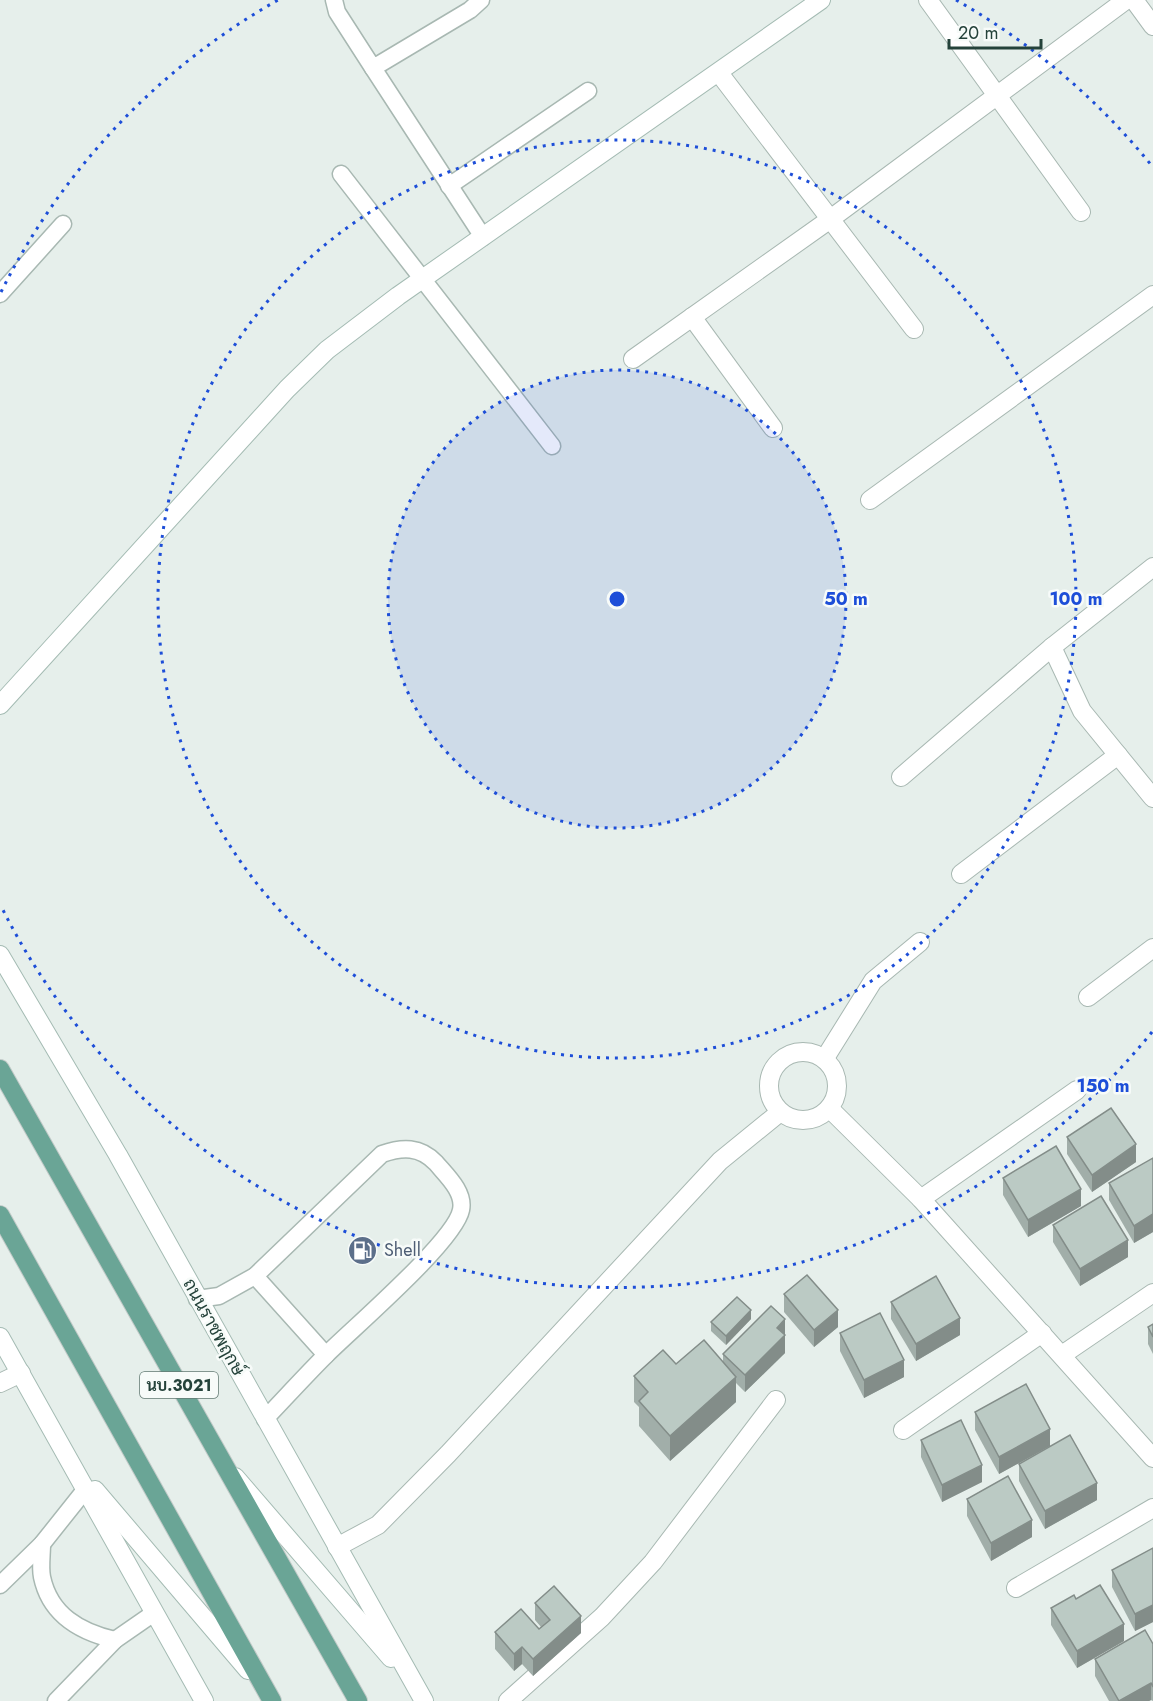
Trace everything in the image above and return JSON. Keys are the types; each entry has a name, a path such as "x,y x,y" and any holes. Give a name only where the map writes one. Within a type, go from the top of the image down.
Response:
{"main road":[{"name":"นบ.3021","path":"0,1069 358,1701"},
{"path":"0,1215 272,1700"}],"street":[{"path":"0,705 287,389 327,350 424,278 821,0"},
{"path":"928,0 1081,212"},
{"path":"633,359 829,220 1126,0"},
{"path":"1134,0 1153,26"},
{"path":"719,73 914,329"},
{"path":"870,500 1153,295"},
{"path":"692,317 773,428"},
{"path":"901,777 1052,647 1153,567"},
{"path":"1052,647 1082,711 1153,798"},
{"path":"961,874 1118,755"},
{"path":"825,1058 873,981 920,942"},
{"path":"1088,997 1153,948"},
{"name":"ถนนราชพฤกษ์","path":"0,955 118,1155 420,1694"},
{"path":"800,1050 825,1058 839,1083 830,1109 805,1121 779,1113 768,1089 776,1063 800,1050"},
{"path":"921,1199 1077,1090"},
{"path":"830,1109 921,1199 1153,1458"},
{"path":"338,1547 378,1525 448,1454 720,1161 779,1113"},
{"path":"1062,1355 1153,1293"},
{"path":"903,1430 1042,1333"},
{"path":"0,1337 73,1463 85,1490 204,1701"},
{"path":"0,1383 21,1372"},
{"path":"508,1701 602,1617 653,1562 776,1400"},
{"path":"73,1463 128,1531 228,1644 272,1700"},
{"path":"225,1467 247,1489 420,1694"},
{"path":"1016,1588 1153,1508"}],"lane":[{"path":"334,0 338,12 373,68 483,237"},
{"path":"373,68 470,10 481,0"},
{"path":"449,186 588,91"},
{"path":"341,174 424,278 552,446"},
{"path":"0,294 63,224"},
{"path":"197,1299 219,1296 255,1276 382,1154 400,1148 416,1149 432,1159 452,1182 460,1196 461,1209 453,1226 426,1258 326,1355 265,1419"},
{"path":"255,1276 326,1355"},
{"path":"0,1585 42,1544 85,1490"},
{"path":"42,1544 42,1577 55,1607 70,1623 91,1634 115,1640"},
{"path":"56,1701 115,1640 154,1613"}],"building":[{"path":"1111,1108 1136,1144 1092,1175 1067,1137"},
{"path":"1056,1146 1081,1189 1028,1220 1003,1178"},
{"path":"1153,1158 1153,1214 1134,1226 1109,1183"},
{"path":"1101,1196 1128,1240 1080,1269 1053,1225"},
{"path":"807,1275 838,1310 814,1330 784,1294"},
{"path":"936,1276 960,1318 916,1344 891,1302"},
{"path":"737,1297 751,1310 726,1336 711,1322"},
{"path":"771,1306 785,1319 777,1328 785,1335 745,1375 723,1354"},
{"path":"880,1313 904,1360 864,1380 840,1333"},
{"path":"1153,1324 1153,1337 1148,1327"},
{"path":"704,1340 736,1377 670,1436 639,1401 648,1392 634,1376 663,1350 676,1364"},
{"path":"1026,1384 1050,1429 999,1457 975,1412"},
{"path":"961,1420 982,1465 942,1485 921,1440"},
{"path":"1070,1435 1097,1483 1045,1511 1019,1464"},
{"path":"1008,1476 1032,1520 991,1543 967,1499"},
{"path":"1153,1548 1153,1605 1135,1614 1112,1570"},
{"path":"1100,1585 1124,1624 1077,1651 1051,1608 1074,1595 1076,1599"},
{"path":"554,1586 581,1616 533,1659 522,1647 514,1654 495,1632 521,1609 539,1629 550,1620 535,1603"},
{"path":"1145,1630 1153,1644 1153,1687 1151,1683 1119,1701 1095,1659"}],"place":[{"name":"Shell","path":"363,1250"}]}
